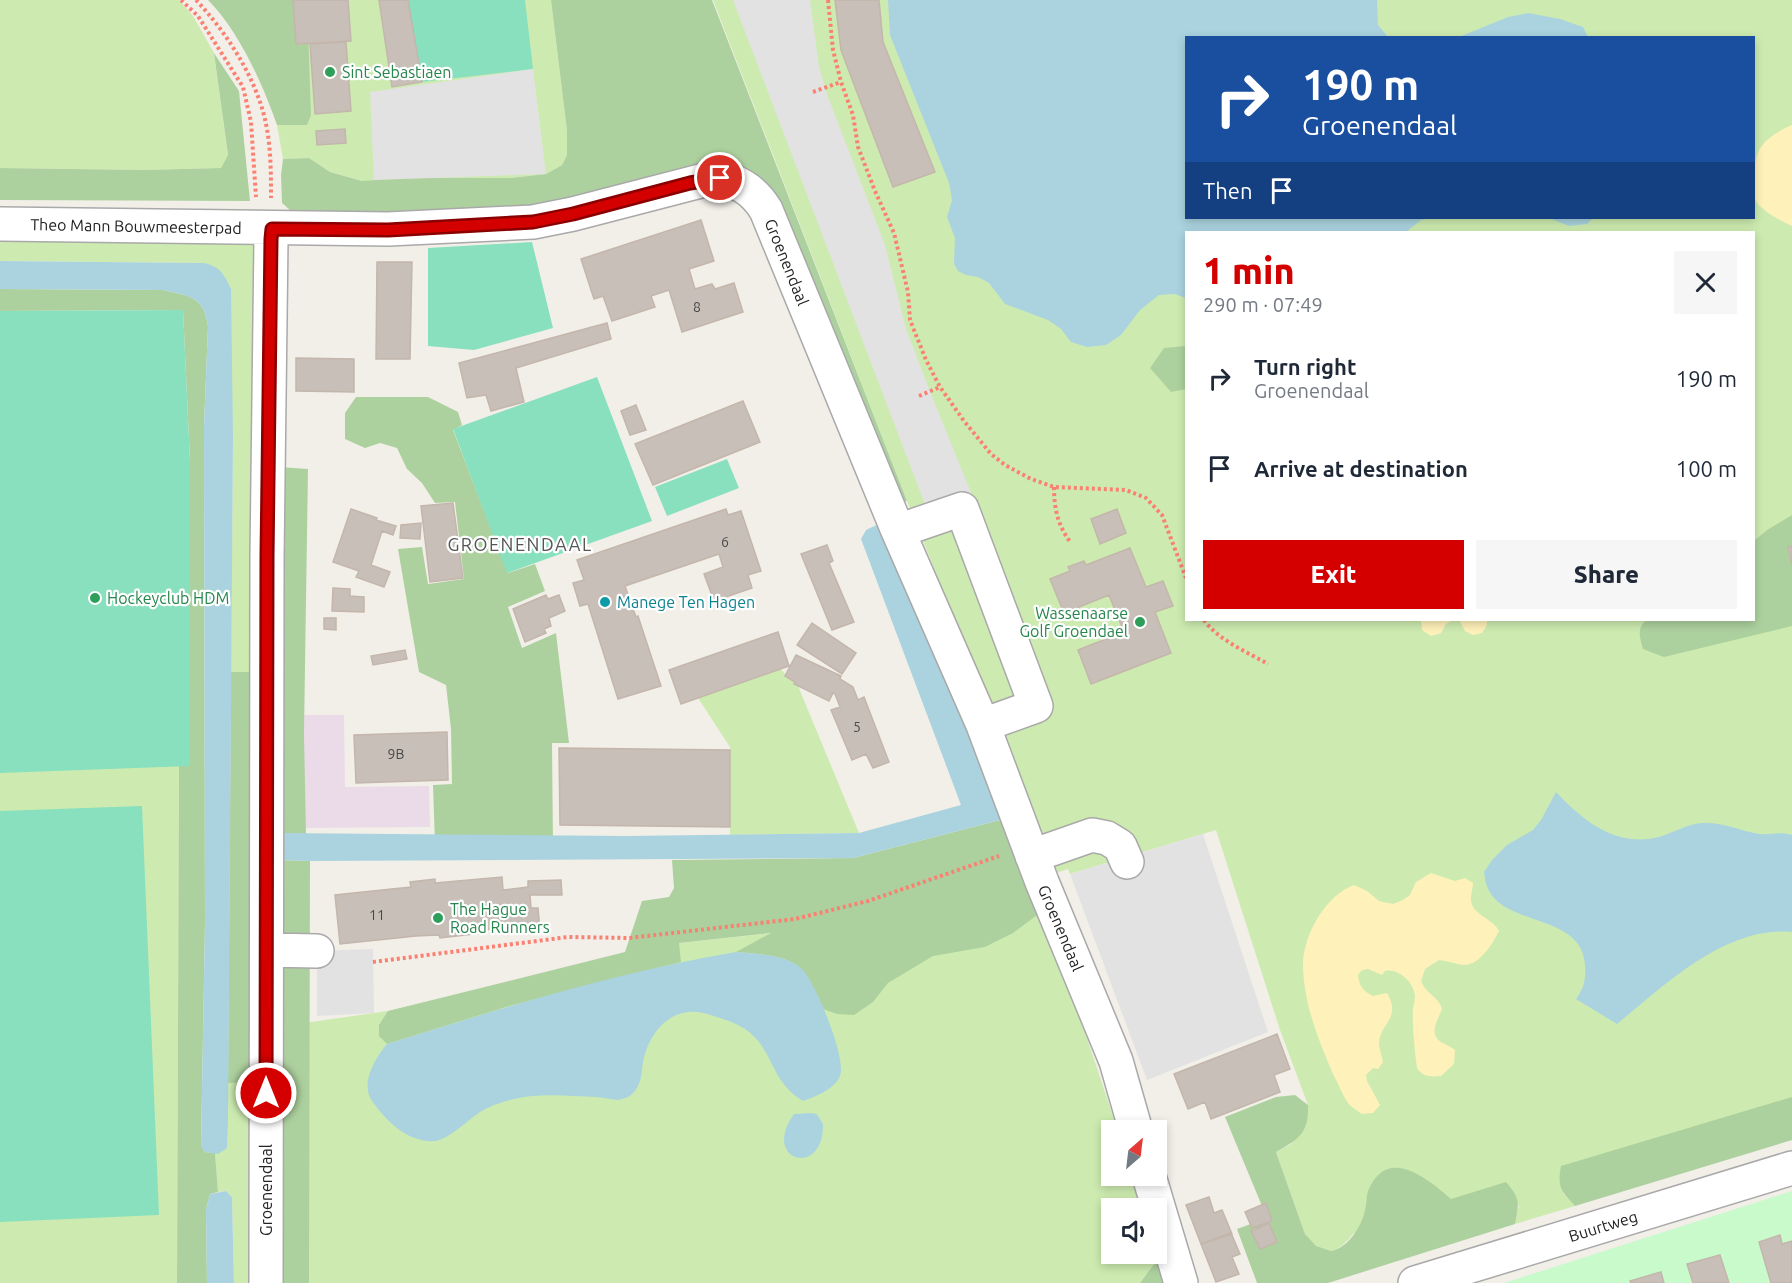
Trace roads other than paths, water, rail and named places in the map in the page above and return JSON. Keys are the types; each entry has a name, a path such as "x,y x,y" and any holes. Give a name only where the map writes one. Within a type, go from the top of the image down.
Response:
{"street":[{"name":"Groenendaal","path":"265,229 388,230 533,222 712,178 738,183 756,196 766,210 898,531 983,725 1030,851 1116,1061 1133,1120"},
{"name":"Theo Mann Bouwmeesterpad","path":"0,224 265,229"},
{"name":"Groenendaal","path":"265,229 271,239 267,557 266,1283"},
{"path":"898,531 962,509 1036,705 983,725"},
{"path":"1030,851 1092,835 1107,838 1120,846 1127,862"},
{"path":"267,950 317,951"},
{"name":"Buurtweg","path":"1415,1283 1792,1168"},
{"path":"1152,1186 1181,1283"}],"water":[{"path":"888,0 1377,0 1378,25 1387,36 1185,36 1185,219 1427,219 1421,220 1407,231 1185,231 1185,298 1175,294 1159,295 1140,310 1121,335 1106,345 1087,347 1071,342 1061,329 1048,320 1005,304 989,283 958,271 954,264 955,238 947,217 952,200 949,183 890,35"},
{"path":"1528,13 1560,19 1583,27 1588,36 1461,36 1508,17"},
{"path":"1552,219 1592,219 1587,224 1569,226"},
{"path":"0,261 203,263 214,266 221,272 231,289 233,437 228,1121 227,1148 218,1154 205,1152 201,1147 205,924 204,427 208,326 206,316 194,299 163,290 0,289"},
{"path":"885,521 1008,818 853,858 279,860 278,833 625,836 859,833 961,805 861,539 866,530"},
{"path":"1556,792 1589,822 1602,830 1629,839 1659,837 1702,823 1718,824 1760,834 1792,835 1792,932 1767,933 1743,938 1720,948 1676,976 1617,1024 1576,999 1584,983 1585,965 1581,948 1571,936 1557,928 1508,909 1495,899 1486,883 1484,872 1492,860 1507,845 1533,830"},
{"path":"736,952 788,960 802,969 808,977 822,1004 839,1054 840,1076 829,1089 803,1101 790,1091 752,1034 739,1025 693,1012 673,1017 660,1027 650,1041 644,1057 638,1087 630,1096 619,1100 556,1095 512,1100 475,1115 440,1140 425,1141 407,1134 391,1123 372,1101 369,1094 370,1071 387,1044 604,980"},
{"path":"794,1114 817,1114 823,1124 821,1141 814,1152 805,1157 796,1157 788,1152 784,1143 786,1130"},
{"path":"226,1191 232,1197 234,1283 207,1283 206,1210 210,1194"}],"place":[{"name":"Sint Sebastiaen","path":"330,72"},
{"name":"Hockeyclub HDM","path":"95,598"},
{"name":"Manege Ten Hagen","path":"605,602"},
{"name":"Wassenaarse Golf Groendael","path":"1140,622"},
{"name":"The Hague Road Runners","path":"438,918"}],"district":[{"name":"GROENENDAAL","path":"520,544"}]}
